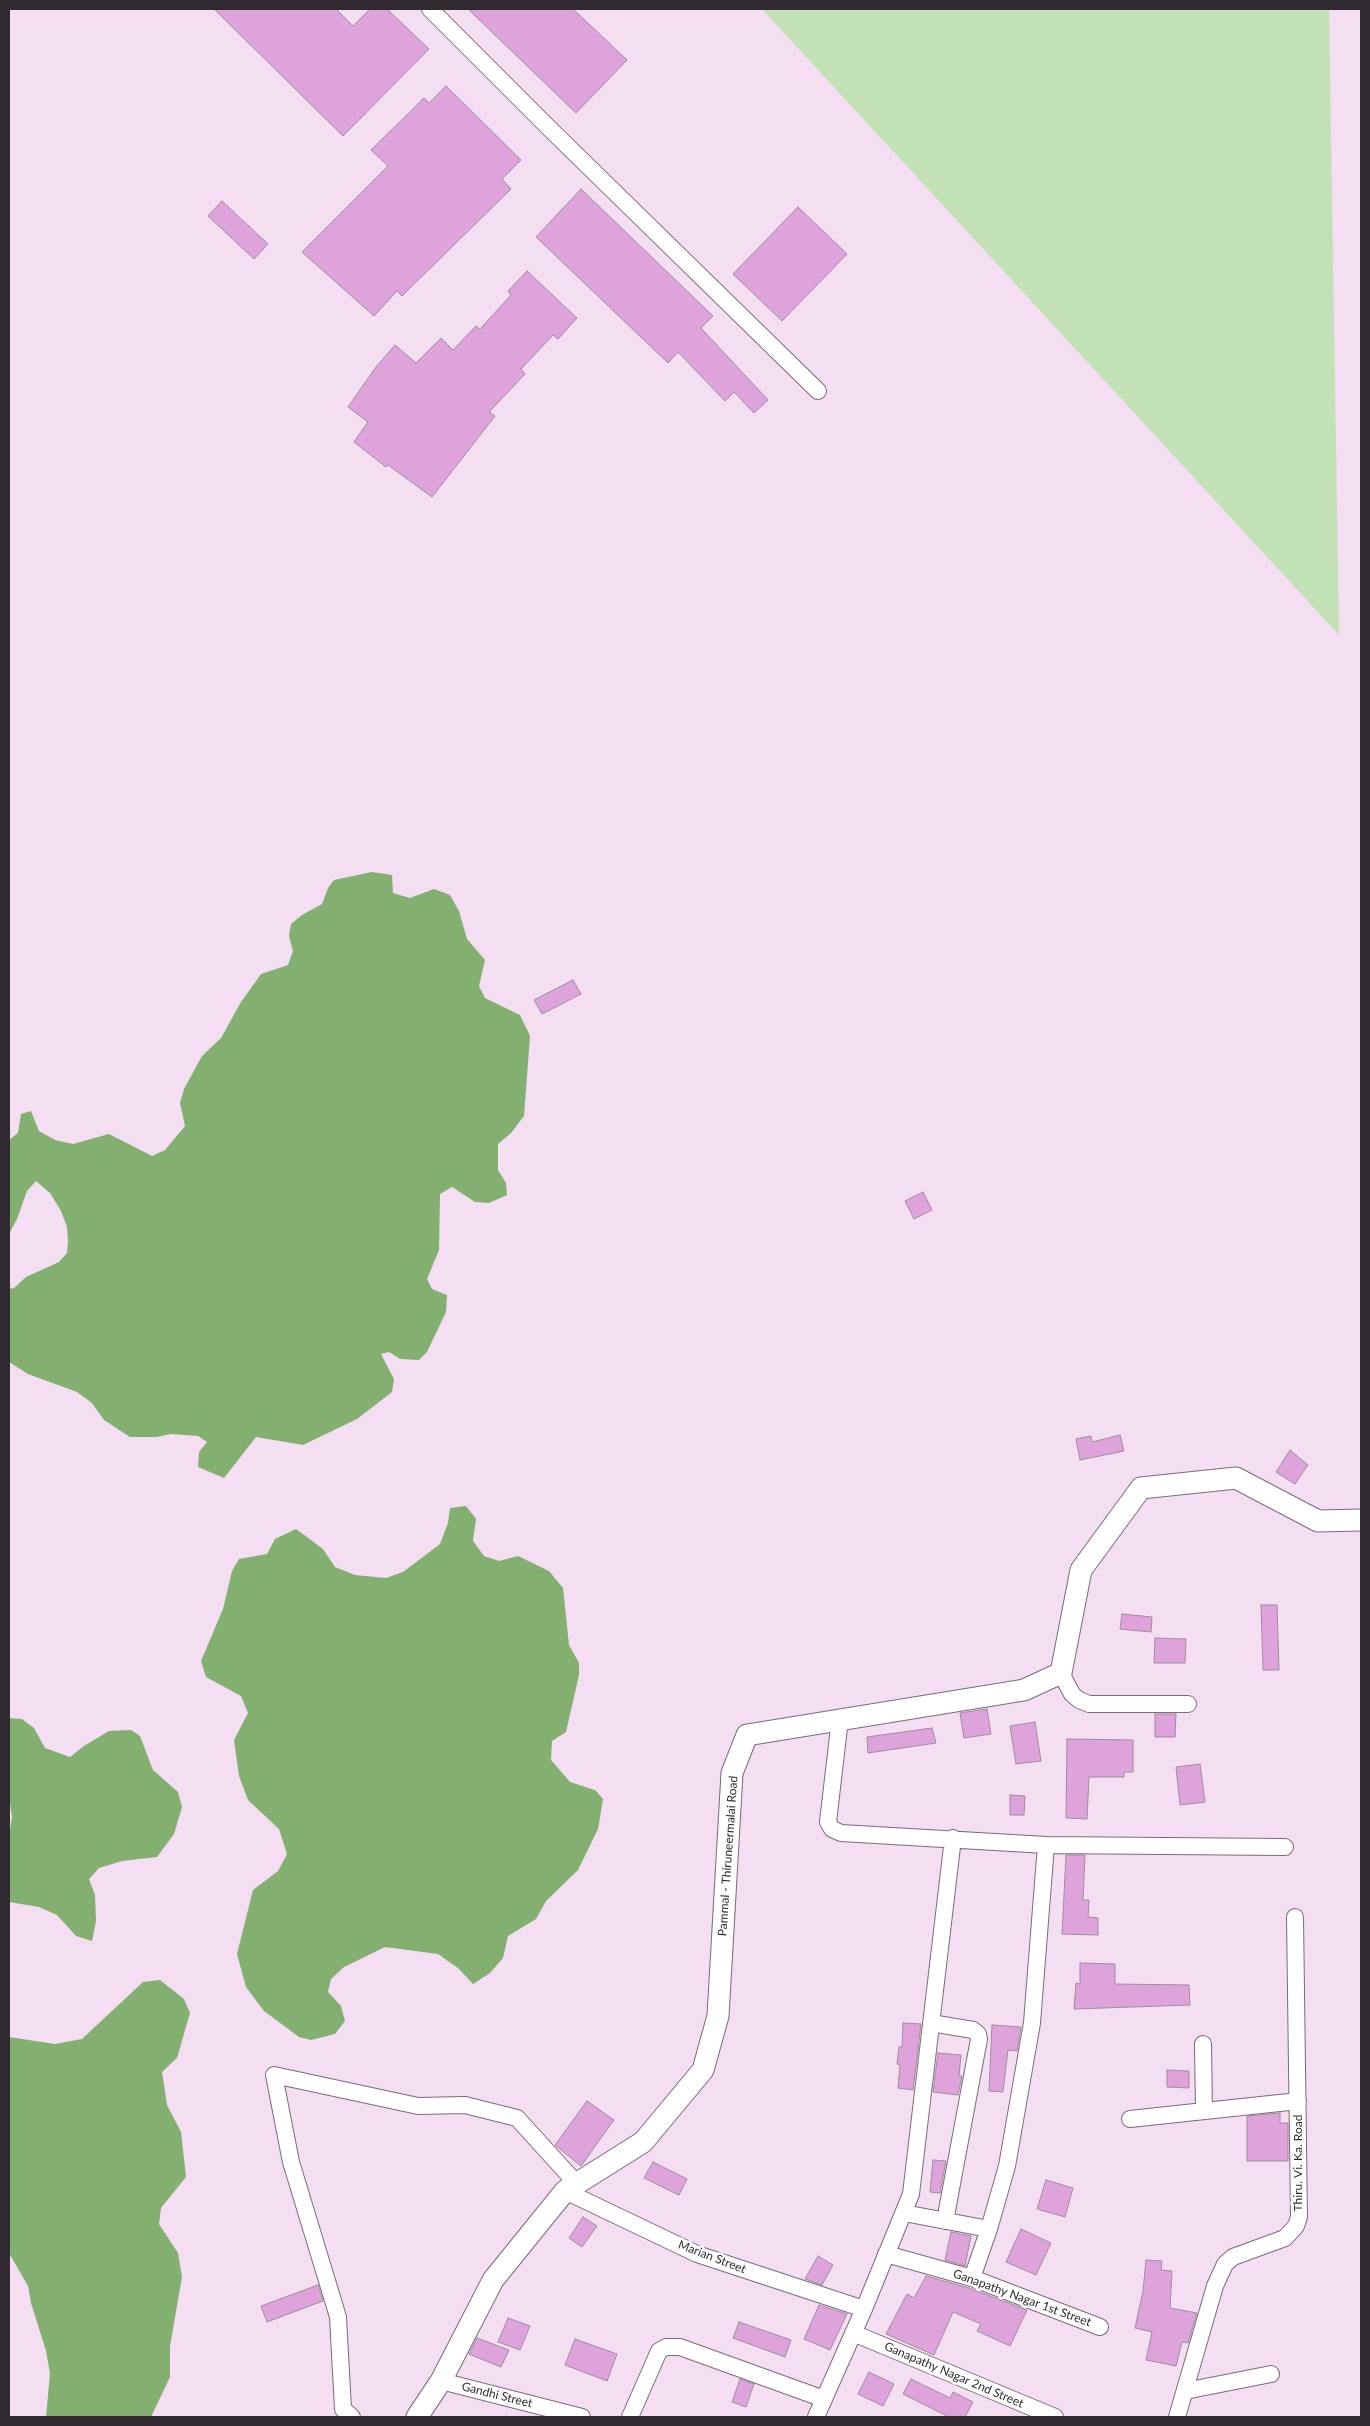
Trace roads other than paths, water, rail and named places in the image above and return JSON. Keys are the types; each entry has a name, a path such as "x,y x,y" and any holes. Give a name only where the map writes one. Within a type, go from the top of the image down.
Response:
{"street":[{"path":"430,9 550,130 818,391"},
{"path":"1188,1704 1089,1704 1079,1700 1072,1694 1061,1673 1081,1570 1141,1488 1236,1478 1318,1521 1361,1520"},
{"name":"Pammal - Thiruneermalai Road","path":"417,2417 441,2381 493,2280 571,2188 643,2142 703,2070 718,2016 732,1773 747,1735 1024,1690 1061,1673"},
{"path":"840,1720 828,1822 832,1829 841,1833 953,1838 1046,1845 1285,1847"},
{"path":"816,2417 864,2309 911,2194 953,1838"},
{"path":"972,2278 989,2229 1007,2166 1032,2023 1046,1845"},
{"name":"Thiru. Vi. Ka. Road","path":"1177,2417 1215,2286 1225,2264 1233,2256 1285,2238 1296,2226 1300,2205 1295,1917"},
{"path":"931,2023 974,2030 978,2034 979,2040 945,2221"},
{"path":"1203,2044 1204,2111"},
{"path":"352,2417 343,2409 338,2317 291,2162 274,2075 418,2106 466,2105 517,2118 571,2188"},
{"path":"1130,2119 1298,2101"},
{"name":"Marian Street","path":"571,2188 697,2254 864,2309"},
{"path":"904,2213 989,2229"},
{"name":"Ganapathy Nagar 1st Street","path":"886,2254 972,2278 1100,2327"},
{"name":"Ganapathy Nagar 2nd Street","path":"853,2333 1055,2417"},
{"path":"630,2417 659,2351 666,2346 680,2347 824,2399"},
{"path":"1185,2391 1270,2374"},
{"name":"Gandhi Street","path":"441,2381 582,2417"}]}
